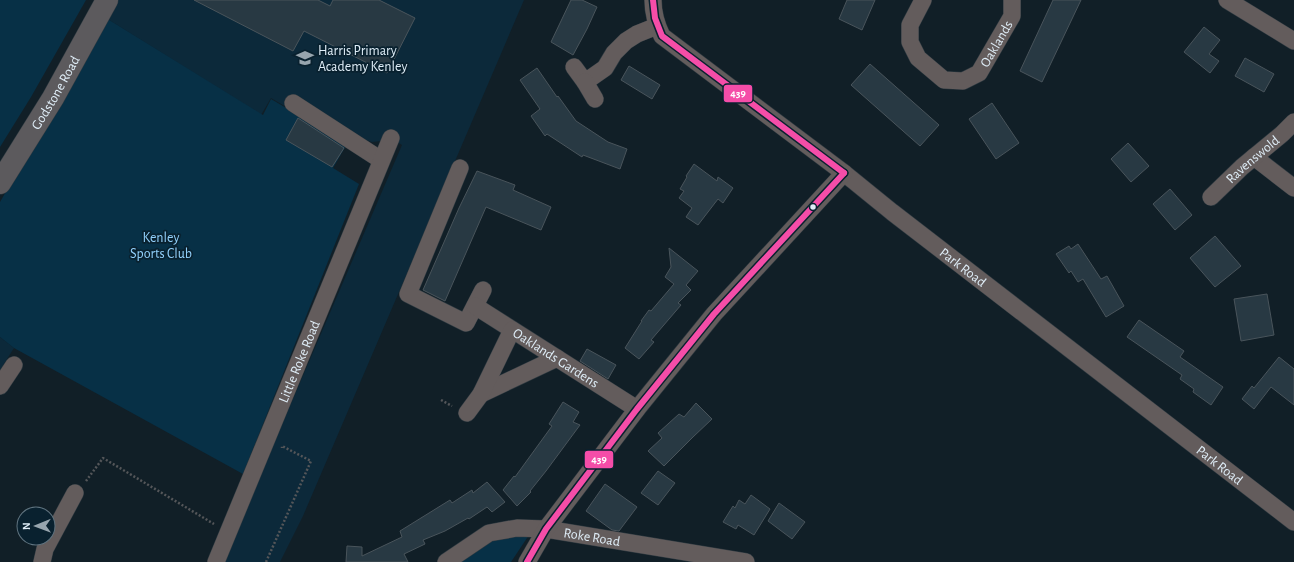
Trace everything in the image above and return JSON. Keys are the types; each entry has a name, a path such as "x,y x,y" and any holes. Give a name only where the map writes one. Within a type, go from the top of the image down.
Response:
{"highway":[{"name":"Godstone Road","path":"0,183 53,98 107,0"}],"street":[{"name":"Park Road","path":"653,0 653,12 662,36 844,173 892,212 1294,522"},
{"name":"Oaklands","path":"922,0 910,25 910,42 918,58 944,80 963,80 979,73 1012,16 1012,0"},
{"path":"1227,0 1294,41"},
{"path":"585,82 605,68 614,53 626,41 637,34 657,26"},
{"path":"574,67 595,99"},
{"path":"293,103 381,160"},
{"name":"Ravenswold","path":"1211,197 1242,167 1282,134 1294,122"},
{"name":"Little Roke Road","path":"216,562 391,138"},
{"path":"1254,157 1294,188"},
{"path":"460,168 408,294 466,323 483,290"},
{"path":"527,562 546,530 637,409 714,314 844,173"},
{"name":"Oaklands Gardens","path":"475,306 637,409"},
{"path":"467,413 481,394 512,330"},
{"path":"481,394 557,358"},
{"path":"0,386 14,365"},
{"path":"42,562 45,549 75,494"},
{"name":"Roke Road","path":"446,562 489,533 517,528 546,530 746,562"}],"path":[{"path":"266,562 311,461 282,446 279,454"},
{"path":"75,494 103,458 204,518"}],"shaded area":[{"path":"117,0 524,0 303,516 280,562 223,562 402,145 386,135 381,141 372,142 363,139 345,142 271,98 261,115 106,18"},
{"path":"0,337 14,348 0,370"}],"green space":[{"path":"0,0 86,0 31,97 0,147"},
{"name":"Kenley Sports Club","path":"106,18 263,115 271,99 347,144 333,168 359,184 243,474 14,348 0,337 0,202"},
{"path":"533,529 511,562 446,562 489,533"}],"building":[{"path":"194,0 318,0 330,6 333,0 379,0 415,18 387,73 304,31 293,51"},
{"path":"571,0 582,0 597,7 573,55 551,42"},
{"path":"847,0 875,0 862,30 839,19"},
{"path":"1053,0 1081,0 1042,82 1020,71"},
{"path":"1204,27 1220,40 1209,54 1219,61 1210,73 1184,52"},
{"path":"1245,58 1274,74 1264,92 1235,76"},
{"path":"870,64 939,125 920,146 851,85"},
{"path":"629,66 660,85 652,99 621,80"},
{"path":"537,68 576,121 608,142 627,149 620,169 583,155 582,157 547,134 545,136 531,116 540,109 520,80"},
{"path":"992,103 1019,143 996,159 969,119"},
{"path":"298,118 344,148 332,167 286,140"},
{"path":"1128,143 1149,166 1131,182 1111,159"},
{"path":"694,164 717,181 718,177 733,188 723,203 718,199 698,225 686,217 692,208 679,198 684,191 680,189"},
{"path":"477,171 515,185 513,190 551,207 541,230 486,207 445,301 423,290"},
{"path":"1170,189 1192,215 1175,230 1153,204"},
{"path":"1215,236 1241,266 1215,287 1190,258"},
{"path":"1078,244 1101,279 1107,276 1124,306 1106,317 1083,279 1078,282 1071,271 1069,273 1056,254 1069,246 1071,249"},
{"path":"669,248 698,271 686,285 691,290 678,303 681,305 651,340 654,342 639,359 625,348 649,310 651,311 674,284 665,277 671,267"},
{"path":"1267,294 1274,335 1241,341 1234,299"},
{"path":"1139,320 1184,351 1180,357 1223,387 1211,405 1193,392 1194,389 1180,379 1182,375 1127,337"},
{"path":"587,349 616,365 608,379 580,361"},
{"path":"1279,357 1294,369 1294,405 1271,387 1254,409 1242,399 1252,386 1254,388"},
{"path":"563,402 579,412 573,422 580,425 530,491 531,492 517,506 503,490 514,476 515,477 552,426 549,424"},
{"path":"696,403 712,419 664,466 648,451 662,438 658,433 679,414 684,417"},
{"path":"658,471 675,483 658,505 641,493"},
{"path":"487,482 505,502 492,512 487,507 469,519 468,518 445,531 423,540 425,544 404,554 408,562 346,562 347,546 362,547 362,556 402,537 400,531 450,500 452,503 472,490 473,493"},
{"path":"605,484 637,507 619,531 612,530 586,511"},
{"path":"751,495 770,509 754,535 738,525 736,529 723,522 733,506 735,508 739,500 745,504"},
{"path":"779,503 805,522 792,539 768,521"}],"transit line":[{"name":"439","path":"653,0 655,18 662,36 844,173"},
{"name":"439","path":"527,562 546,529 637,409 714,314 844,173"}],"place":[{"name":"Harris Primary Academy Kenley","path":"305,58"}]}
